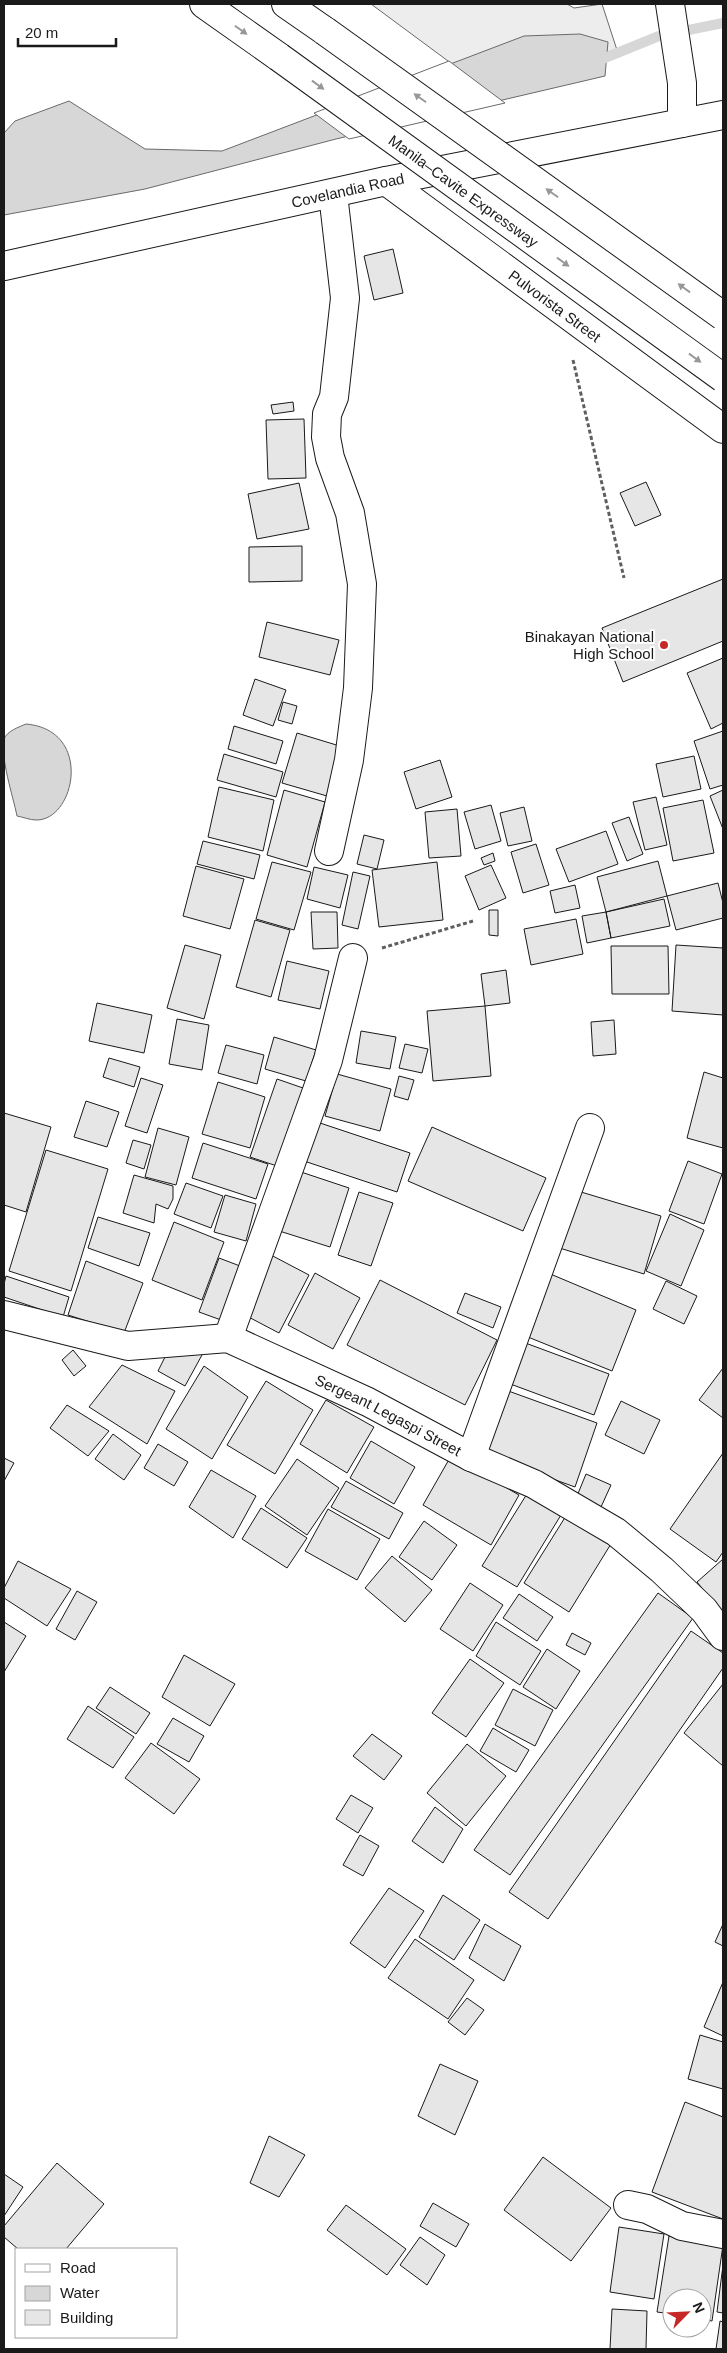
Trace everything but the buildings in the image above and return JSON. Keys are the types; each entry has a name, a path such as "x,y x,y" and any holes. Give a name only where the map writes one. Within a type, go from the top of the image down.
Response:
{"main road":[{"name":"Manila–Cavite Expressway","path":"204,4 723,378"},
{"path":"286,4 723,316"},
{"path":"670,4 682,83 682,123"},
{"name":"Covelandia Road","path":"4,266 386,181 723,115"},
{"name":"Pulvorista Street","path":"386,181 723,429"},
{"path":"329,850 352,742 358,688 362,584 350,513 330,458 326,437 327,414 334,396 345,298 333,194"},
{"path":"228,1338 328,1060 353,958"},
{"path":"471,1457 590,1128"},
{"name":"Sergeant Legaspi Street","path":"4,1315 128,1346 228,1338 368,1402 471,1457 534,1484 616,1532 662,1570 697,1603 723,1636"},
{"path":"628,2205 646,2209 682,2226 723,2234"}],"path":[{"path":"568,355 575,362 624,578"},
{"path":"353,958 473,921"}],"shaded area":[{"path":"371,4 567,4 574,8 602,4 617,50 471,78"}],"water":[{"path":"580,34 608,42 605,76 336,139 145,189 4,215 4,133 15,121 69,101 145,149 222,151 524,36"},
{"path":"26,724 48,730 62,742 69,757 71,775 68,792 60,806 50,816 36,820 17,816 3,747 4,739 8,734"}],"pier":[{"path":"449,61 505,103 349,139 314,113"}],"waterway":[{"path":"595,62 659,36 723,23"}],"place":[{"name":"Binakayan National High School","path":"664,645"}]}
